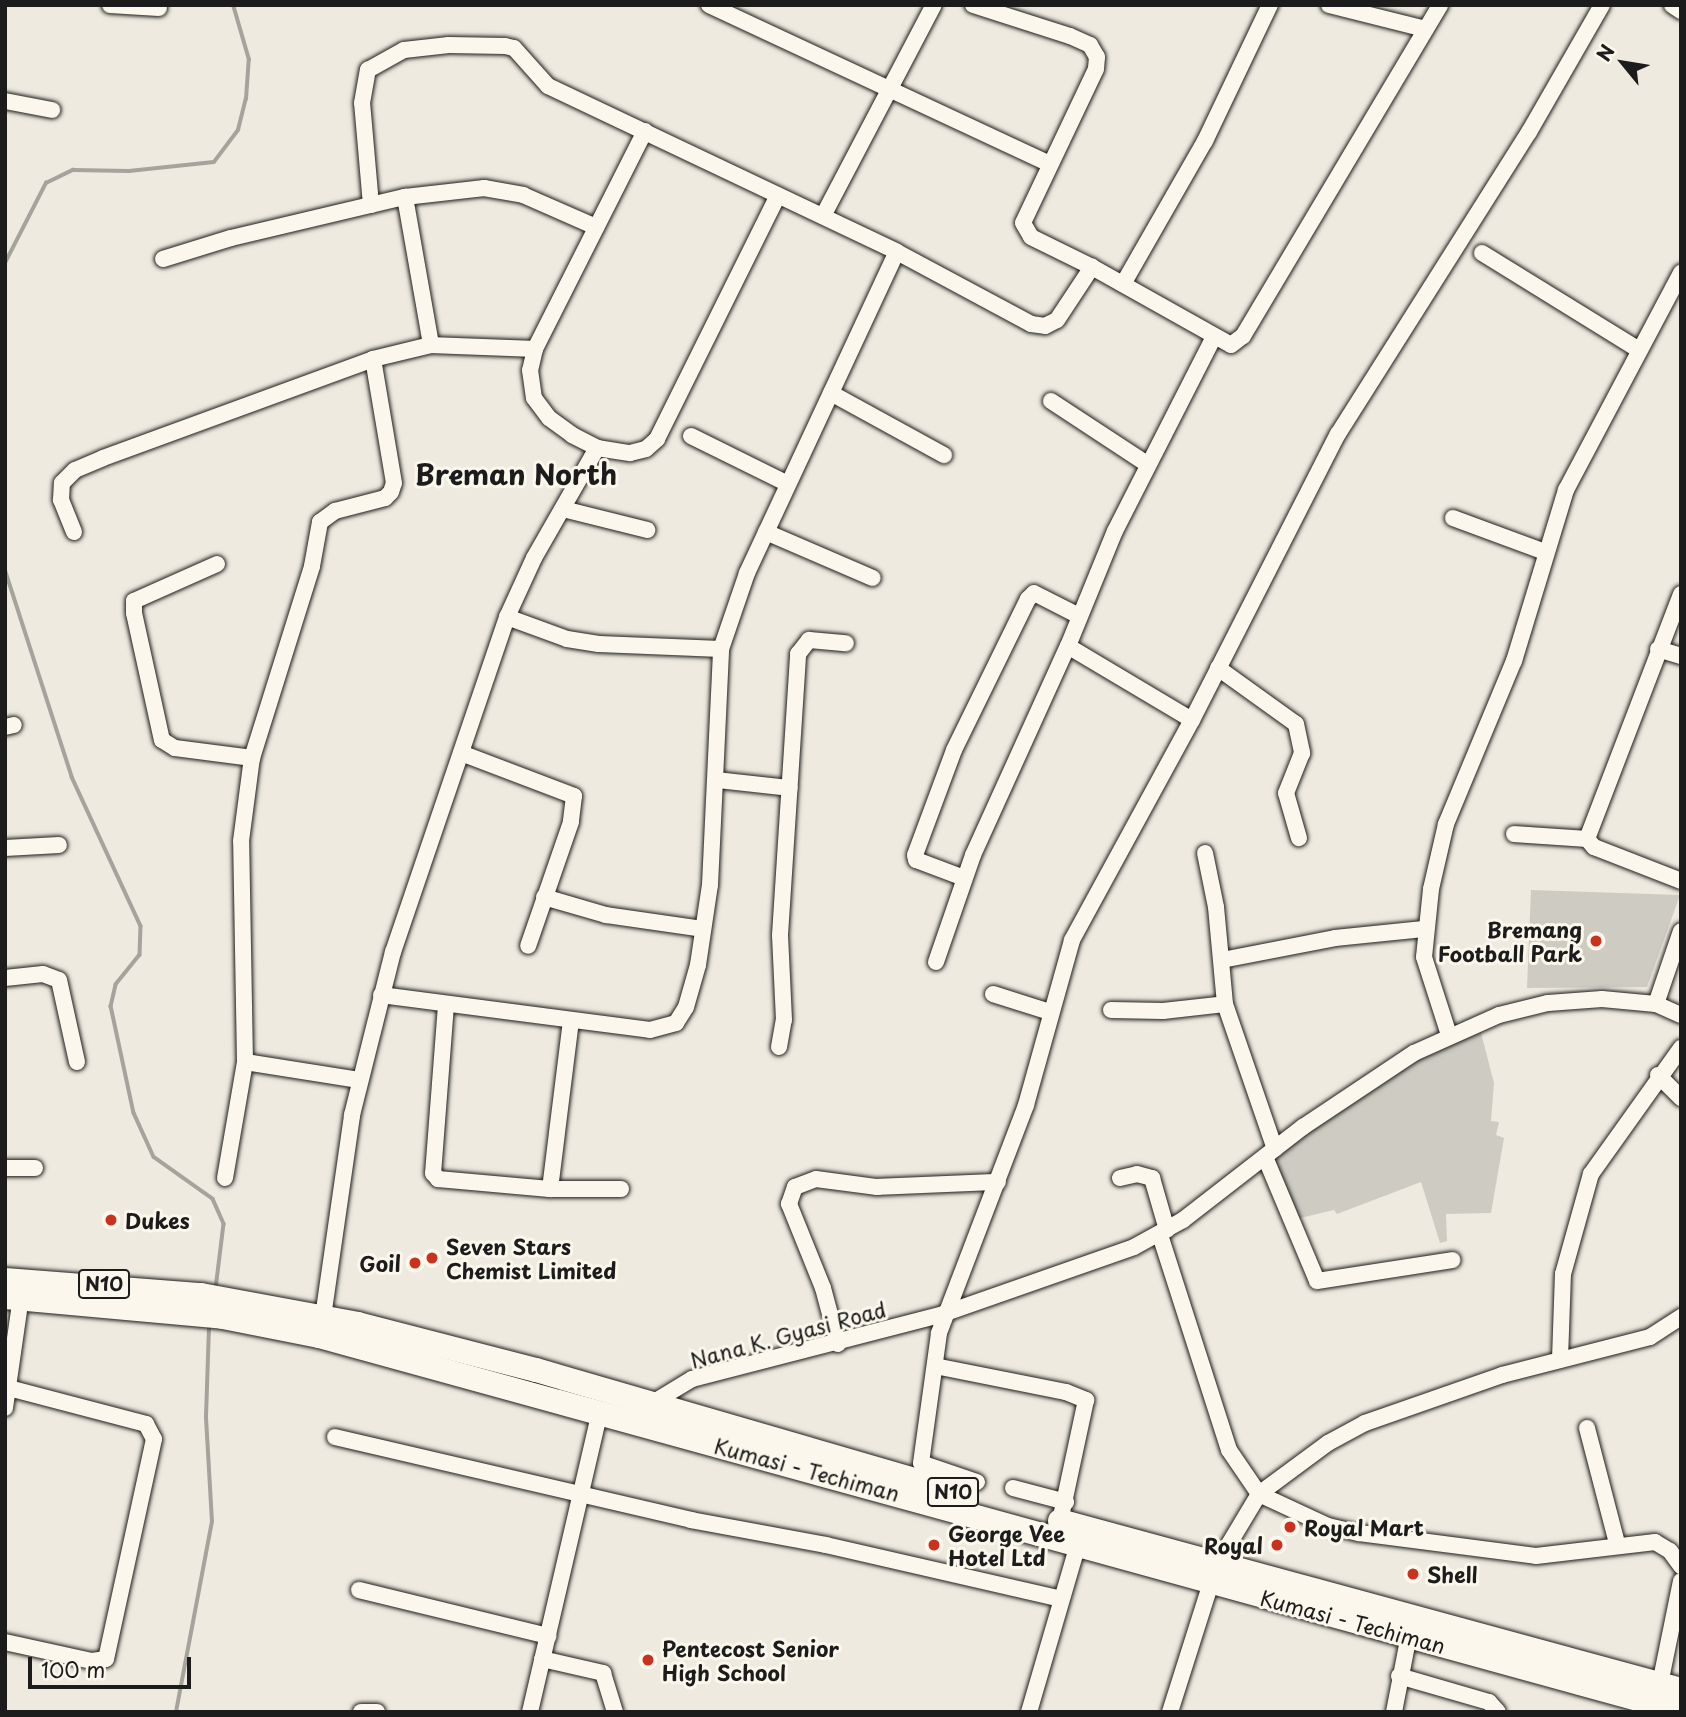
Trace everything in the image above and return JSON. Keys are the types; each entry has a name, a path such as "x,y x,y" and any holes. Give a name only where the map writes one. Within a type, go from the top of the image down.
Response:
{"highway":[{"name":"N10","path":"11,1291 211,1306 536,1370 649,1405 1063,1512 1214,1573 1670,1687"},
{"name":"Kumasi - Techiman","path":"321,1327 600,1411 1078,1544 1214,1573 1409,1636 1681,1711"}],"street":[{"path":"110,5 159,8"},
{"path":"709,5 1049,164"},
{"path":"823,216 934,5"},
{"path":"973,5 1070,36 1090,45 1097,57 1096,69 1023,223 1025,231 1231,345 1243,336 1440,5"},
{"path":"1123,284 1205,141 1270,5"},
{"path":"1329,5 1425,29"},
{"path":"977,1482 921,1463 943,1314 998,1182 1026,1105 1050,1012 1088,903 1192,720 1339,434 1529,132 1602,5"},
{"path":"1672,5 1681,11"},
{"path":"371,205 362,103 364,80 377,62 404,50 449,45 513,48 548,86 897,251 1031,324 1045,326 1057,320 1092,267"},
{"path":"5,100 52,110"},
{"path":"645,131 535,349 530,370 534,398 550,418 597,448 630,453 646,449 657,439 778,195"},
{"path":"163,259 405,197 484,188 523,195 596,227"},
{"path":"405,197 431,345"},
{"path":"381,995 650,1030 676,1023 686,1007 703,929 716,780 721,649 766,532 897,251"},
{"path":"1482,253 1639,349"},
{"path":"1448,1035 1432,992 1424,929 1447,824 1514,661 1566,490 1681,273"},
{"path":"936,962 964,878 1079,616 1147,464 1214,337"},
{"path":"74,532 61,491 75,470 373,359 431,345 535,349"},
{"path":"225,1178 245,1062 241,841 252,758 312,566 320,522 335,511 385,498 394,483 373,359"},
{"path":"831,393 944,455"},
{"path":"1051,401 1147,464"},
{"path":"691,436 788,484"},
{"path":"321,1327 359,1080 381,995 507,617 597,448"},
{"path":"563,509 647,530"},
{"path":"1453,518 1545,552"},
{"path":"766,532 873,578"},
{"path":"216,564 135,601 134,613 162,740 175,748 252,758"},
{"path":"964,878 915,855 954,750 1028,599 1034,593 1079,616"},
{"path":"1587,838 1681,594"},
{"path":"507,617 567,639 598,644 721,649"},
{"path":"779,1047 785,1020 780,935 798,654 809,640 846,643"},
{"path":"1068,646 1192,720"},
{"path":"1658,649 1681,656"},
{"path":"1218,668 1296,724 1302,753 1286,793 1299,838"},
{"path":"461,753 574,796 574,813 528,946"},
{"path":"716,780 790,788"},
{"path":"1514,834 1587,838 1594,847 1681,881"},
{"path":"5,848 59,845"},
{"path":"1205,853 1226,1004 1270,1153 1317,1281 1452,1260"},
{"path":"544,897 606,915 703,929"},
{"path":"1222,960 1286,945 1424,929"},
{"path":"1681,931 1656,1004 1681,1016"},
{"path":"5,978 43,974 59,980 76,1062"},
{"path":"993,994 1050,1012"},
{"name":"Nana K. Gyasi Road","path":"649,1405 692,1380 838,1344 943,1314 1066,1274 1163,1233 1363,1086 1448,1035 1499,1015 1548,1003 1602,999 1656,1004"},
{"path":"446,1004 433,1173 446,1181 550,1189 621,1189"},
{"path":"1111,1010 1163,1011 1226,1004"},
{"path":"550,1189 570,1021"},
{"path":"1560,1359 1563,1274 1575,1220 1591,1174 1658,1075 1681,1048"},
{"path":"245,1062 359,1080"},
{"path":"1658,1075 1681,1098"},
{"path":"5,1168 35,1168"},
{"path":"1120,1178 1137,1174 1152,1178 1163,1233 1229,1450 1259,1494 1308,1518 1359,1533 1536,1556 1617,1543 1655,1542 1670,1551 1681,1566"},
{"path":"838,1344 823,1288 789,1203 795,1187 816,1179 877,1187 998,1182"},
{"path":"5,1408 11,1291"},
{"path":"1170,1712 1214,1573 1259,1494 1328,1443 1365,1423 1560,1359 1650,1337 1681,1317"},
{"path":"935,1366 1055,1390 1086,1400 1063,1512 1013,1488"},
{"path":"5,1642 92,1661 106,1659 154,1439 146,1424 6,1388"},
{"path":"530,1712 600,1411"},
{"path":"1587,1428 1617,1543"},
{"path":"335,1437 1061,1599"},
{"path":"1029,1712 1078,1544"},
{"path":"1670,1687 1681,1581"},
{"path":"359,1590 548,1636"},
{"path":"1394,1712 1409,1636"},
{"path":"542,1659 603,1673 615,1712"},
{"path":"1399,1676 1489,1702 1497,1705 1498,1712"},
{"path":"361,1712 377,1712"}],"shaded area":[{"name":"Bremang Football Park","path":"1531,890 1680,895 1647,987 1527,988"},
{"path":"1480,1029 1494,1083 1491,1121 1499,1122 1496,1135 1504,1138 1491,1213 1446,1214 1447,1241 1440,1243 1421,1182 1337,1214 1334,1210 1296,1219 1270,1158 1407,1063"}],"waterway":[{"path":"5,263 46,183 73,170 129,171 214,162 238,130 246,99 249,60 233,5"},
{"path":"5,569 72,777 141,926 140,955 116,985 111,1006 134,1113 154,1157 213,1199 224,1224 216,1289"},
{"path":"176,1712 212,1522 206,1417 209,1325"}],"place":[{"name":"Bremang Football Park","path":"1596,941"},
{"name":"Dukes","path":"111,1220"},
{"name":"Seven Stars Chemist Limited","path":"432,1258"},
{"name":"Goil","path":"415,1263"},
{"name":"Royal Mart","path":"1290,1527"},
{"name":"George Vee Hotel Ltd","path":"934,1545"},
{"name":"Royal","path":"1277,1545"},
{"name":"Shell","path":"1413,1574"},
{"name":"Pentecost Senior High School","path":"648,1660"}],"district":[{"name":"Breman North","path":"516,474"}]}
